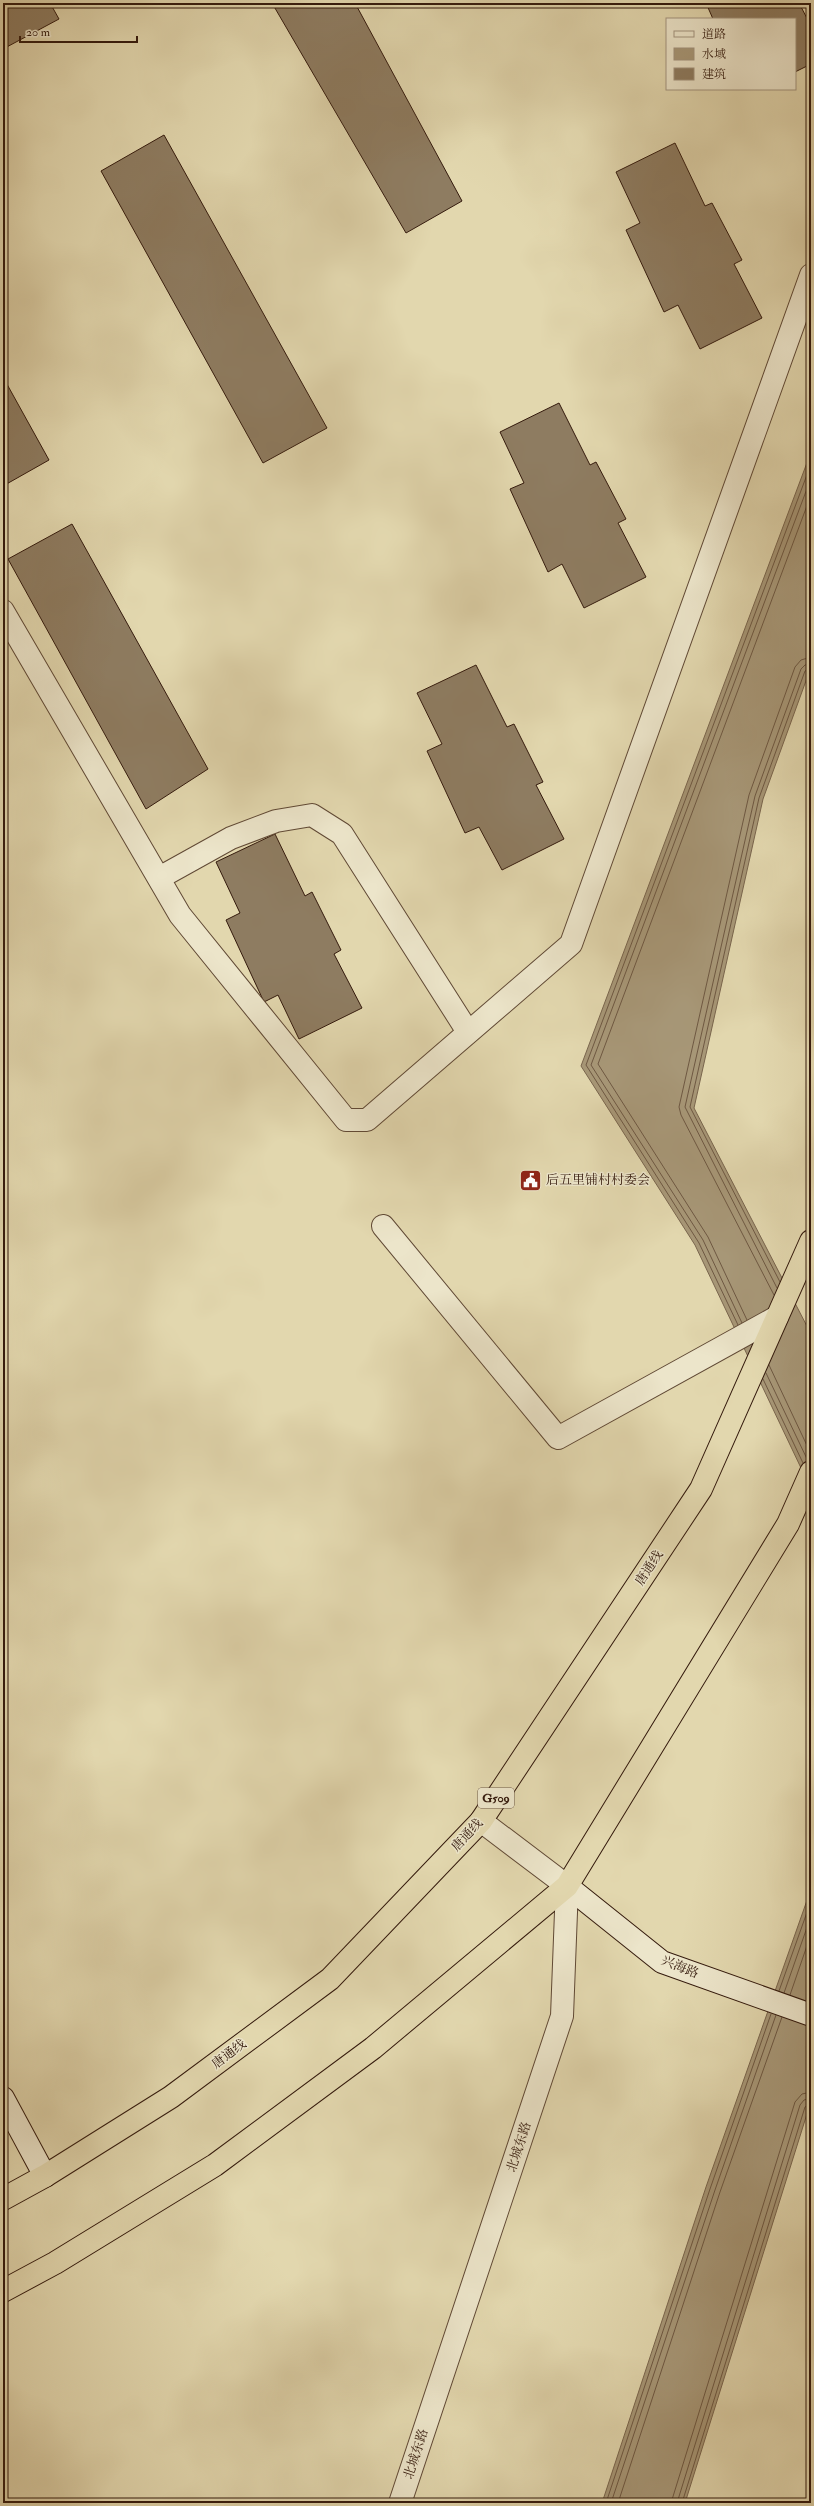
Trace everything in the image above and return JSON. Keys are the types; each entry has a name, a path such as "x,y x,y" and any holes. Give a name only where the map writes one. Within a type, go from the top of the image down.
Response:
{"highway":[{"name":"唐通线","path":"3,2199 45,2176 171,2097 330,1979 481,1821 701,1488 811,1241"},
{"path":"3,2291 55,2263 215,2165 373,2048 566,1886 788,1524 811,1472"}],"street":[{"path":"3,611 180,915 346,1120 367,1120 571,944 811,274"},
{"path":"159,878 231,838 276,821 312,815 342,834 468,1032"},
{"path":"383,1226 558,1438 777,1317"},
{"path":"481,1821 566,1886"},
{"name":"兴海路","path":"566,1886 662,1962 811,2015"},
{"name":"北城东路","path":"400,2503 562,2016 566,1886"},
{"path":"3,2098 45,2176"}],"water":[{"path":"811,452 811,667 763,799 694,1108 811,1334 811,1489 695,1245 581,1066"},
{"path":"811,1889 811,2101 685,2503 602,2503 706,2187"}],"building":[{"path":"3,3 50,3 59,19 3,49"},
{"path":"272,3 355,3 462,201 406,233"},
{"path":"706,3 799,3 811,26 811,64 796,72 796,18 713,18"},
{"path":"164,135 327,428 263,463 101,171"},
{"path":"675,143 705,206 712,203 742,260 734,264 762,318 700,349 678,305 664,312 626,230 640,223 616,172"},
{"path":"3,377 49,460 3,486"},
{"path":"559,403 590,465 596,462 626,519 618,523 646,577 584,608 562,564 548,572 510,489 524,483 500,432"},
{"path":"72,524 208,769 146,809 8,559"},
{"path":"476,665 507,727 514,724 543,782 536,785 564,839 502,870 479,827 465,833 427,751 442,744 417,693"},
{"path":"275,834 305,896 312,892 341,950 334,954 362,1008 299,1039 278,995 264,1002 226,920 240,913 216,862"}],"place":[{"name":"后五里铺村村委会","path":"531,1180"}]}
